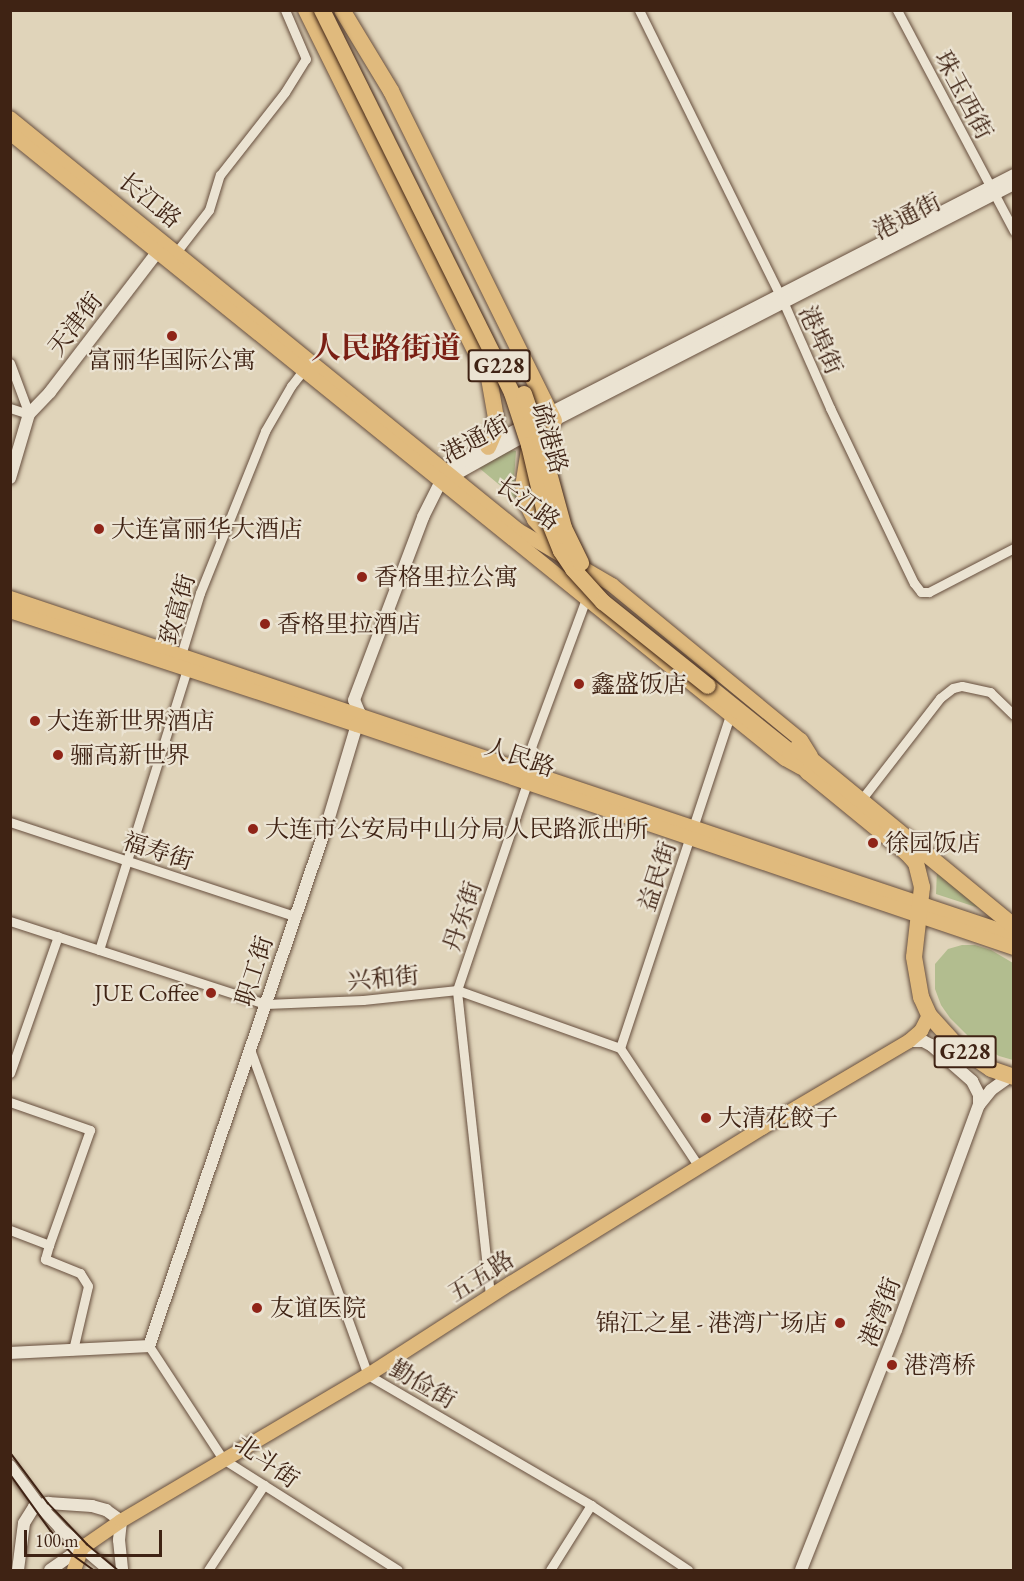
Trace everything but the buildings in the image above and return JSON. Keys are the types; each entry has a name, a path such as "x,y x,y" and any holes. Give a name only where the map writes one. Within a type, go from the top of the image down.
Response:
{"highway":[{"path":"306,10 489,378 496,418 494,433 488,447"},
{"name":"疏港路","path":"322,10 512,393 529,445 548,520 561,551 573,569 603,602 711,683"},
{"name":"疏港路","path":"334,10 522,388 540,440 564,528 577,556 594,581 608,596 812,768"},
{"path":"342,10 391,91 550,419"},
{"name":"长江路","path":"812,768 861,800 1014,926"},
{"name":"长江路","path":"812,768 907,853 921,875 919,910"},
{"name":"G228","path":"919,910 914,938 915,976 929,1015 956,1045 974,1059 1011,1077"}],"main road":[{"name":"长江路","path":"10,118 161,248"},
{"name":"长江路","path":"10,133 173,257 307,366 518,530 612,585 801,740 812,768"},
{"path":"550,419 528,449 523,467 525,502 534,520 574,561"},
{"path":"447,476 586,599 730,715 785,759 812,768"},
{"name":"人民路","path":"10,598 181,655 527,783 692,833 897,902 1014,948"},
{"name":"人民路","path":"10,611 187,670 523,769 692,833"},
{"path":"897,902 908,921 914,938"},
{"name":"人民路","path":"919,910 1014,935"},
{"path":"995,910 1014,915"},
{"name":"五五路","path":"82,1548 121,1521 368,1375 490,1295 909,1041 921,1031 929,1015"},
{"path":"74,1570 82,1548"}],"street":[{"path":"173,257 209,210 220,175 285,92 306,59 304,48 285,10"},
{"name":"港埠街","path":"639,10 782,299 830,408 921,592 929,592 1014,549"},
{"name":"珠玉西街","path":"897,10 1014,231"},
{"name":"港通街","path":"447,476 550,419 993,190 1014,175"},
{"name":"港通街","path":"993,190 1014,184"},
{"name":"天津街","path":"29,414 50,392 161,248"},
{"path":"10,363 29,414 10,478"},
{"name":"致富街","path":"99,950 187,670 181,655 218,545 265,431 307,366"},
{"path":"10,408 29,414"},
{"name":"港通街","path":"447,476 488,447 550,419"},
{"name":"职工街","path":"149,1346 251,1052 359,720 354,700 423,517 447,476"},
{"path":"527,783 523,769 586,599"},
{"path":"861,800 940,698 952,688 963,686 990,692 1014,715"},
{"name":"益民街","path":"620,1048 730,715"},
{"name":"丹东街","path":"490,1295 457,990 527,783"},
{"name":"福寿街","path":"10,822 294,916"},
{"name":"兴和街","path":"10,921 266,1004 363,1000 457,990 620,1048"},
{"path":"11,1069 58,936"},
{"path":"909,1041 923,1041 931,1045 972,1081 977,1087 979,1105"},
{"path":"620,1048 699,1167"},
{"name":"勤俭街","path":"251,1052 368,1375 591,1505 688,1570"},
{"name":"港湾街","path":"801,1570 892,1342 979,1105 991,1090 1011,1077"},
{"path":"10,1102 90,1130 45,1259 80,1273 88,1286 73,1350"},
{"path":"10,1230 49,1245"},
{"path":"10,1353 149,1346"},
{"name":"北斗街","path":"149,1346 223,1459 398,1570"},
{"path":"10,1466 38,1504 82,1548 109,1570"},
{"path":"208,1570 264,1485"},
{"path":"38,1504 92,1506 106,1510 121,1521 118,1540 122,1570"},
{"path":"18,1570 24,1523 38,1504"},
{"path":"550,1570 591,1505"},
{"name":"五五路","path":"50,1570 82,1548"}],"green space":[{"path":"511,450 516,451 514,479 521,503 478,467"},
{"path":"937,870 982,909 936,894"},
{"path":"962,945 975,945 991,950 1013,963 1013,1060 999,1056 973,1041 950,1018 941,1005 935,989 935,964 948,949"}],"tram line":[{"path":"10,1452 48,1503 87,1544 118,1570"},
{"path":"10,1474 51,1531 73,1555 94,1570"}],"place":[{"name":"富丽华国际公寓","path":"172,336"},
{"name":"大连富丽华大酒店","path":"99,529"},
{"name":"香格里拉公寓","path":"362,577"},
{"name":"香格里拉酒店","path":"265,624"},
{"name":"鑫盛饭店","path":"579,684"},
{"name":"大连新世界酒店","path":"35,721"},
{"name":"骊高新世界","path":"58,755"},
{"name":"大连市公安局中山分局人民路派出所","path":"253,829"},
{"name":"徐园饭店","path":"873,843"},
{"name":"JUE Coffee","path":"211,993"},
{"name":"大清花餃子","path":"706,1118"},
{"name":"友谊医院","path":"257,1308"},
{"name":"锦江之星 - 港湾广场店","path":"840,1323"},
{"name":"港湾桥","path":"892,1365"}],"district":[{"name":"人民路街道","path":"386,348"}]}
